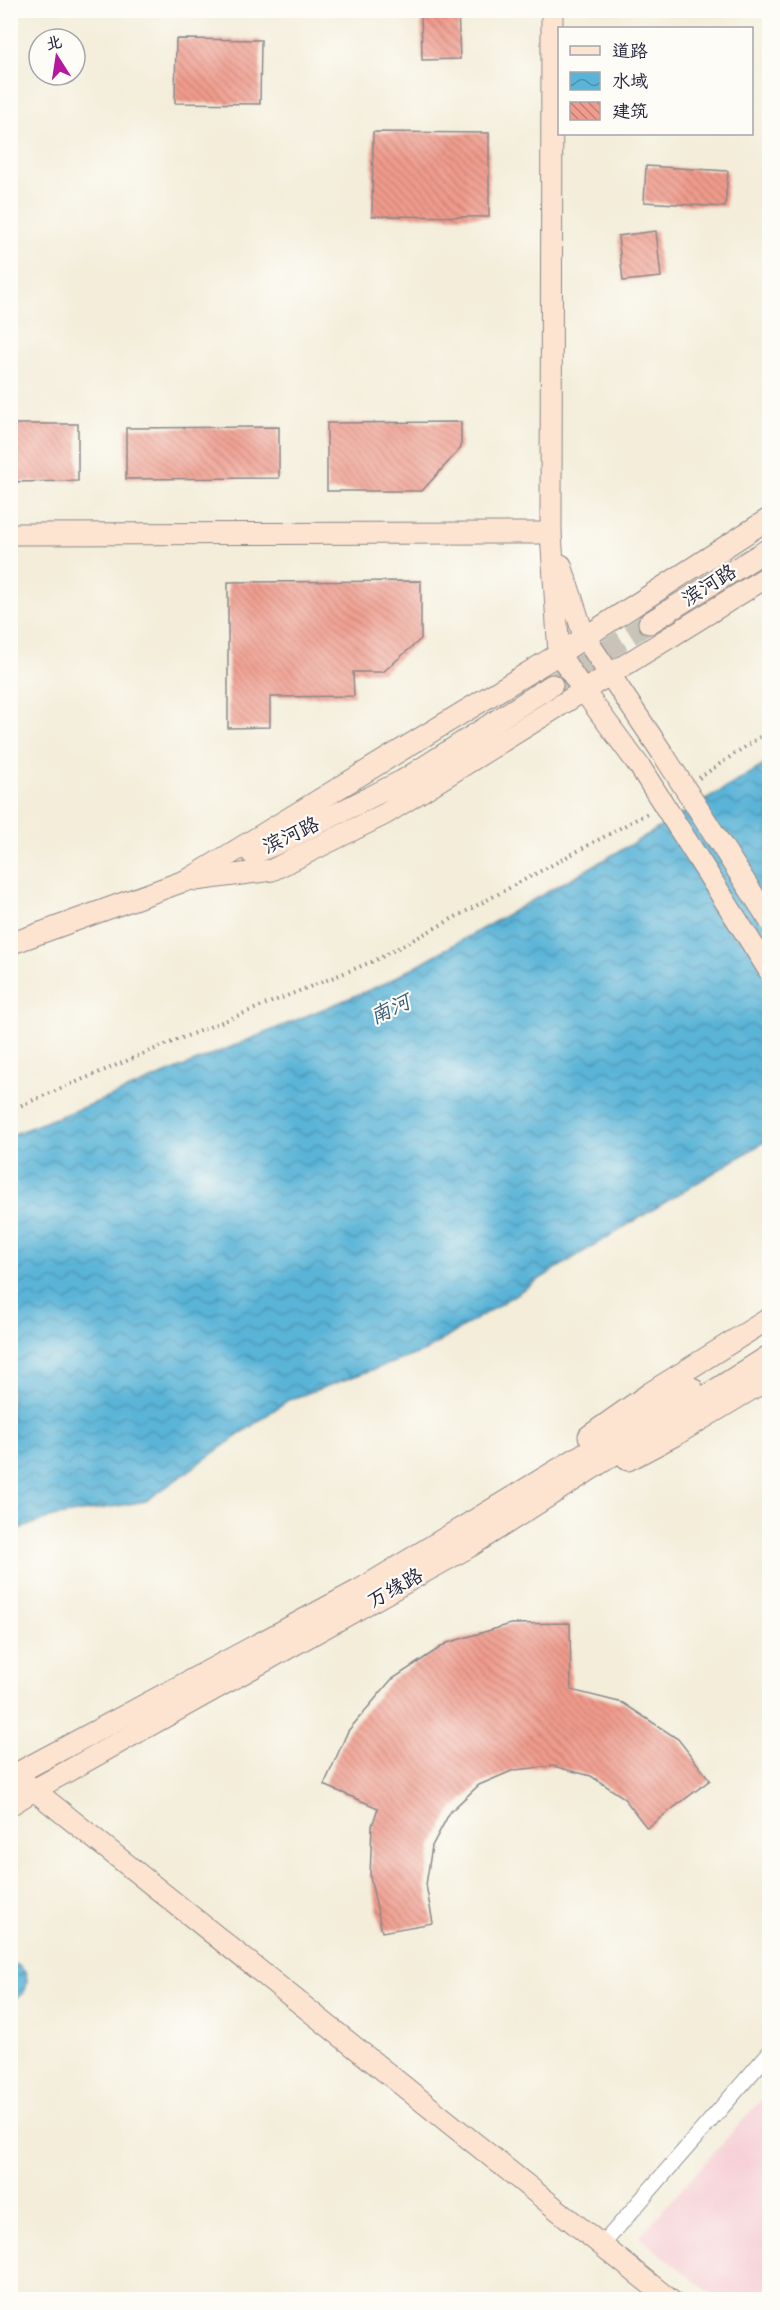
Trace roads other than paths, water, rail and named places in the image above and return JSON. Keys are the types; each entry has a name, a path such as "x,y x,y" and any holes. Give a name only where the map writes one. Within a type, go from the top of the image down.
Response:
{"main road":[{"path":"552,10 551,533 560,654 583,690 640,766 770,972"},
{"path":"186,881 560,654 584,636 770,518"},
{"path":"10,534 551,533"},
{"path":"551,533 584,636 770,921"},
{"name":"滨河路","path":"649,623 770,548"},
{"path":"186,881 272,870 385,814 770,575"},
{"name":"滨河路","path":"10,944 186,881 285,840 402,781 552,685"},
{"path":"430,1548 650,1393 770,1318"},
{"name":"万缘路","path":"13,1776 350,1595 770,1340"},
{"name":"万缘路","path":"10,1805 469,1546 770,1355"},
{"path":"469,1546 677,1434 770,1378"},
{"path":"13,1776 34,1790 670,2300"}],"street":[{"path":"602,2245 770,2052"}],"water":[{"name":"南河","path":"769,762 769,1139 425,1351 288,1400 146,1501 52,1517 11,1532 11,1135 110,1097 386,983 632,844"},
{"path":"11,1963 23,1970 27,1984 23,1994 11,2000"}],"tunnel":[{"path":"552,685 649,623"}]}
